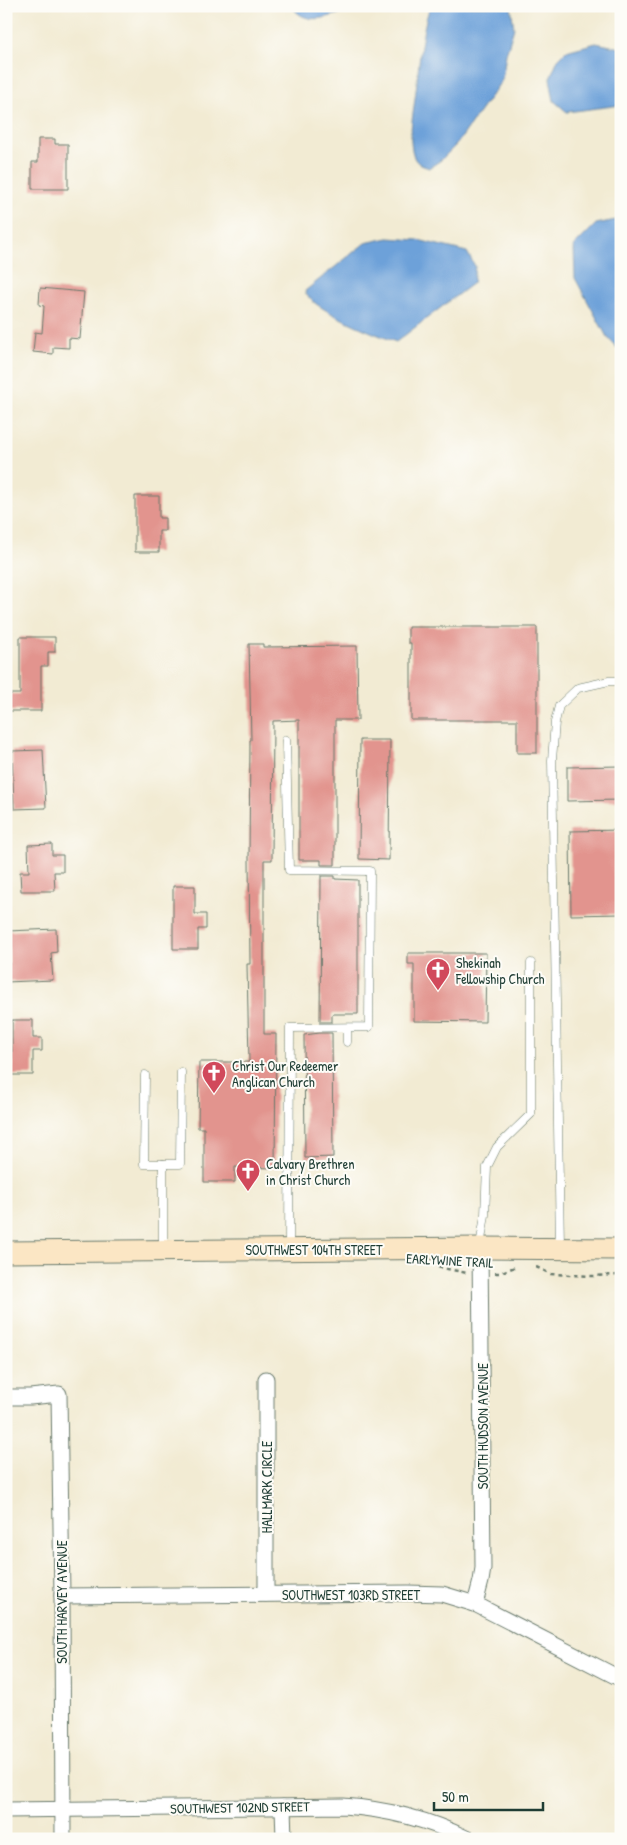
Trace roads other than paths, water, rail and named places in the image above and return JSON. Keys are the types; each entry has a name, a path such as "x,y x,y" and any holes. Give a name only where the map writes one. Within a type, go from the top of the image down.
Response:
{"main road":[{"name":"SOUTHWEST 104TH STREET","path":"6,1252 480,1248 621,1249"}],"street":[{"name":"SOUTH HUDSON AVENUE","path":"475,1604 482,1568 480,1248"},
{"name":"HALLMARK CIRCLE","path":"266,1379 266,1594"},
{"name":"SOUTH HARVEY AVENUE","path":"6,1397 59,1394 62,1596 62,1839"},
{"name":"SOUTHWEST 103RD STREET","path":"62,1596 430,1593 459,1598 475,1604 621,1679"},
{"name":"SOUTHWEST 102ND STREET","path":"6,1810 343,1806 389,1811 435,1824 468,1839"},
{"path":"283,1807 284,1839"}],"lane":[{"path":"560,1248 552,760 555,722 559,706 578,688 609,681 621,681"},
{"path":"286,740 289,870 370,871 369,1027 290,1028 289,1249"},
{"path":"480,1248 485,1216 486,1167 497,1147 532,1114 531,963"},
{"path":"347,1028 347,1042"},
{"path":"145,1075 144,1164 180,1164 181,1072"},
{"path":"163,1164 163,1250"}],"water":[{"path":"292,6 358,6 332,16 314,19 298,13"},
{"path":"430,6 511,6 514,28 506,54 502,80 457,144 441,160 429,168 420,164 415,159 411,138 421,43"},
{"path":"596,43 621,48 621,105 567,112 554,101 550,78 558,59 566,51"},
{"path":"621,219 621,352 607,337 575,278 574,246 596,224"},
{"path":"388,238 418,240 467,252 475,266 473,283 396,342 330,313 309,298 305,291 365,243"}],"place":[{"name":"Shekinah Fellowship Church","path":"438,991"},
{"name":"Christ Our Redeemer Anglican Church","path":"214,1094"},
{"name":"Calvary Brethren in Christ Church","path":"248,1192"}]}
